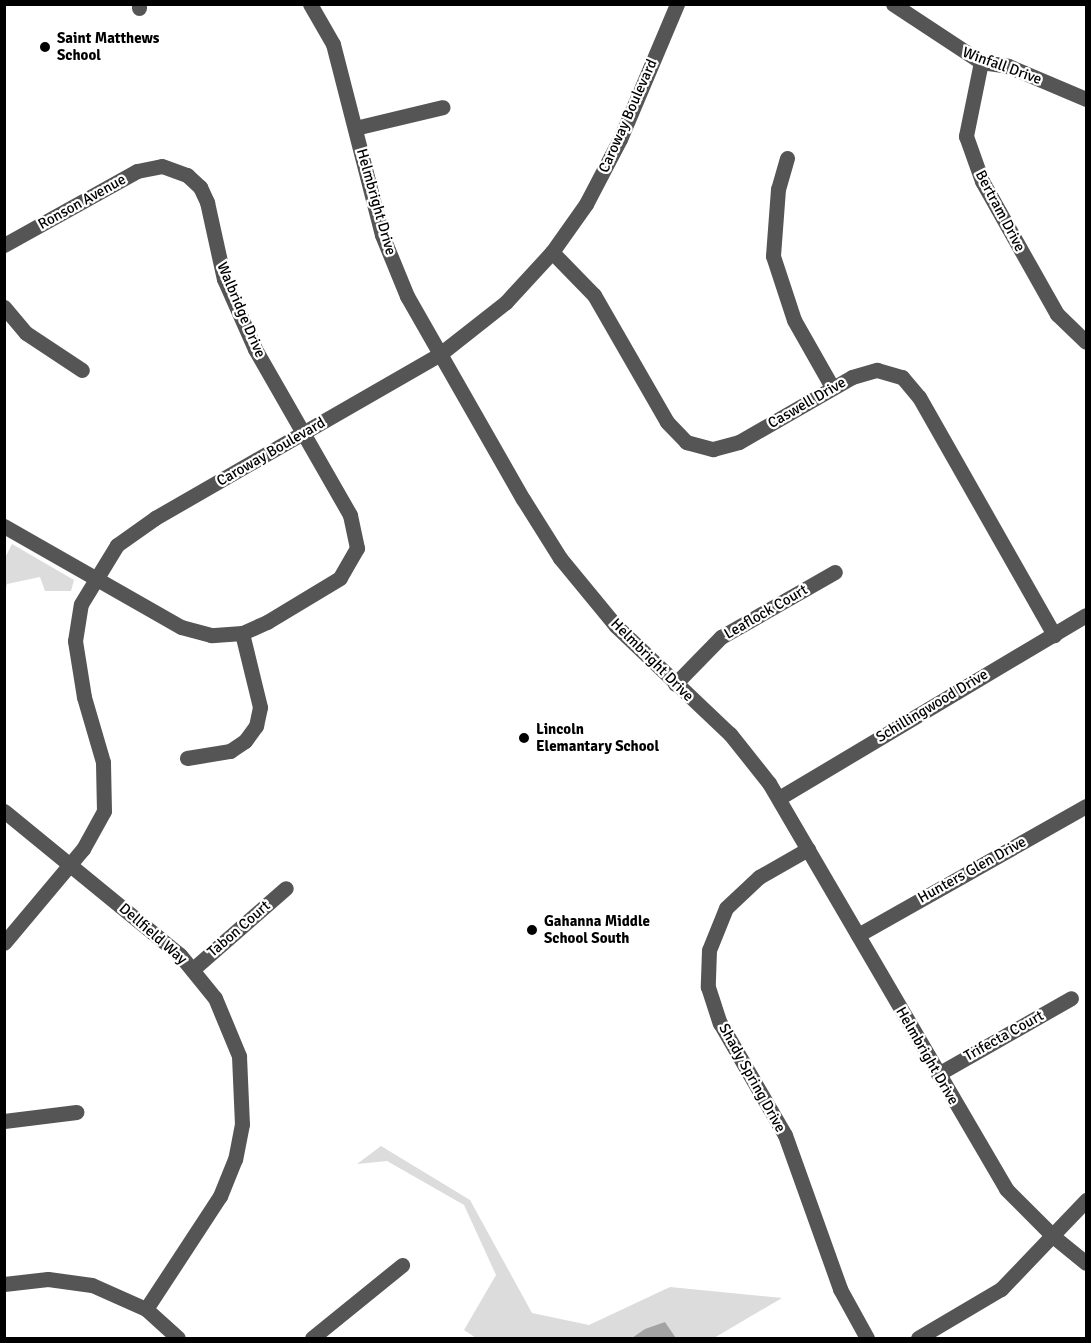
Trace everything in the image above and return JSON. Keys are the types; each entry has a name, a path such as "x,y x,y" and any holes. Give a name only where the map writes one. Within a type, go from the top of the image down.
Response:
{"street":[{"name":"Helmbright Drive","path":"310,4 333,44 382,235 407,296 560,558 616,626 730,734 779,798 1006,1189 1054,1237 1086,1263"},
{"name":"Caroway Boulevard","path":"4,942 71,865 104,811 103,762 84,697 75,641 81,604 117,545 155,518 440,354 506,302 552,252 586,204 620,139 677,4"},
{"name":"Winfall Drive","path":"893,4 981,62 1008,66 1086,99"},
{"name":"Bertram Drive","path":"981,62 966,136 982,181 1057,314 1086,342"},
{"path":"355,128 443,107"},
{"path":"787,158 778,189 773,256 794,320 832,387"},
{"name":"Ronson Avenue","path":"4,245 132,173 162,166"},
{"name":"Walbridge Drive","path":"162,166 187,175 200,187 224,279 255,349 350,515 356,531 357,548 340,578 242,633"},
{"name":"Caswell Drive","path":"552,252 594,295 667,422 686,442 713,449 739,442 832,387 877,370 902,377 919,397 1053,634"},
{"path":"4,307 26,333 82,370"},
{"path":"4,526 181,627 211,635 242,633 260,707 256,726 244,741 230,751 187,758"},
{"name":"Leaflock Court","path":"675,684 722,637 835,572"},
{"name":"Schillingwood Drive","path":"779,798 1086,615"},
{"name":"Hunters Glen Drive","path":"858,935 1086,806"},
{"name":"Dellfield Way","path":"4,811 193,969 215,998 238,1056 242,1124 235,1159 220,1196 146,1310"},
{"name":"Shady Spring Drive","path":"808,849 759,877 726,908 709,950 708,987 720,1023 784,1136 840,1289 867,1338"},
{"name":"Tabon Court","path":"193,969 286,888"},
{"name":"Trifecta Court","path":"938,1074 1071,998"},
{"path":"4,1121 76,1112"},
{"path":"918,1338 1001,1290 1054,1237 1086,1200"},
{"path":"312,1338 402,1265"},
{"path":"4,1284 48,1279 92,1285 146,1310 178,1338"}],"shaded area":[{"path":"12,544 74,580 71,591 45,591 40,577 7,584 5,592 5,558"},
{"path":"381,1146 470,1200 532,1313 589,1325 670,1287 782,1298 714,1338 676,1338 665,1322 632,1338 476,1338 464,1330 496,1275 464,1205 387,1161 357,1164"},
{"path":"665,1322 676,1338 632,1338 645,1329"}],"place":[{"name":"Saint Matthews School","path":"45,47"},
{"name":"Lincoln Elemantary School","path":"524,738"},
{"name":"Gahanna Middle School South","path":"532,930"}]}
